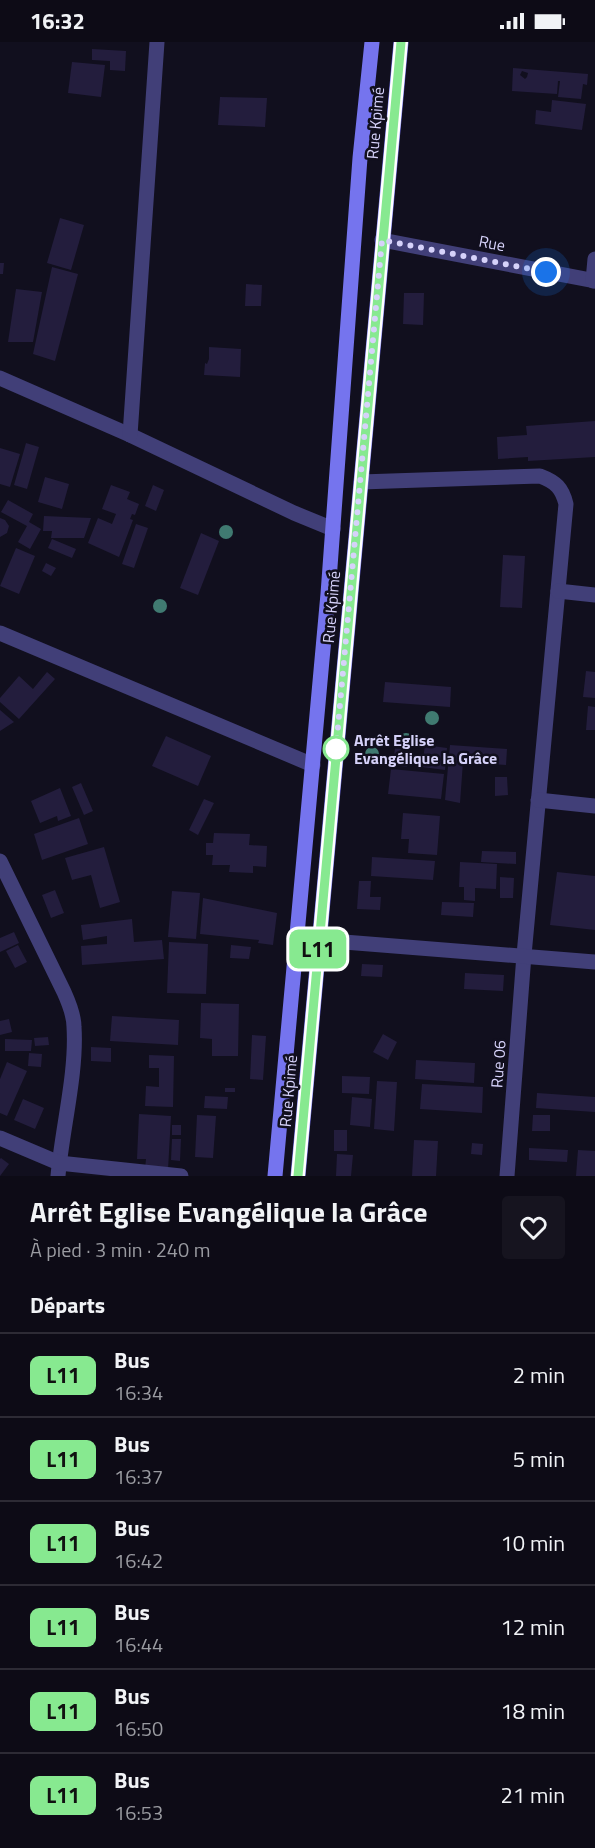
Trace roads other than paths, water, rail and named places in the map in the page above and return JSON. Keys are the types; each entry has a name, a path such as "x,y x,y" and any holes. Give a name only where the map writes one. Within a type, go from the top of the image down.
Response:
{"main road":[{"name":"Rue Kpimé","path":"275,1176 313,765 360,158 372,42"},
{"name":"Rue Kpimé","path":"298,1176 401,42"}],"street":[{"path":"130,435 157,42"},
{"name":"Rue","path":"382,240 594,281"},
{"path":"594,281 595,259"},
{"path":"0,378 333,529"},
{"name":"Rue 06","path":"361,482 540,476 552,480 560,487 566,504 524,955 507,1176"},
{"path":"558,591 595,595"},
{"path":"0,633 313,765"},
{"path":"538,800 595,806"},
{"path":"0,861 71,1009 74,1051 58,1170"},
{"path":"318,940 595,962"},
{"path":"0,1138 58,1170 181,1176"}],"place":[{"name":"Arrêt Eglise Evangélique la Grâce","path":"336,749"}]}
